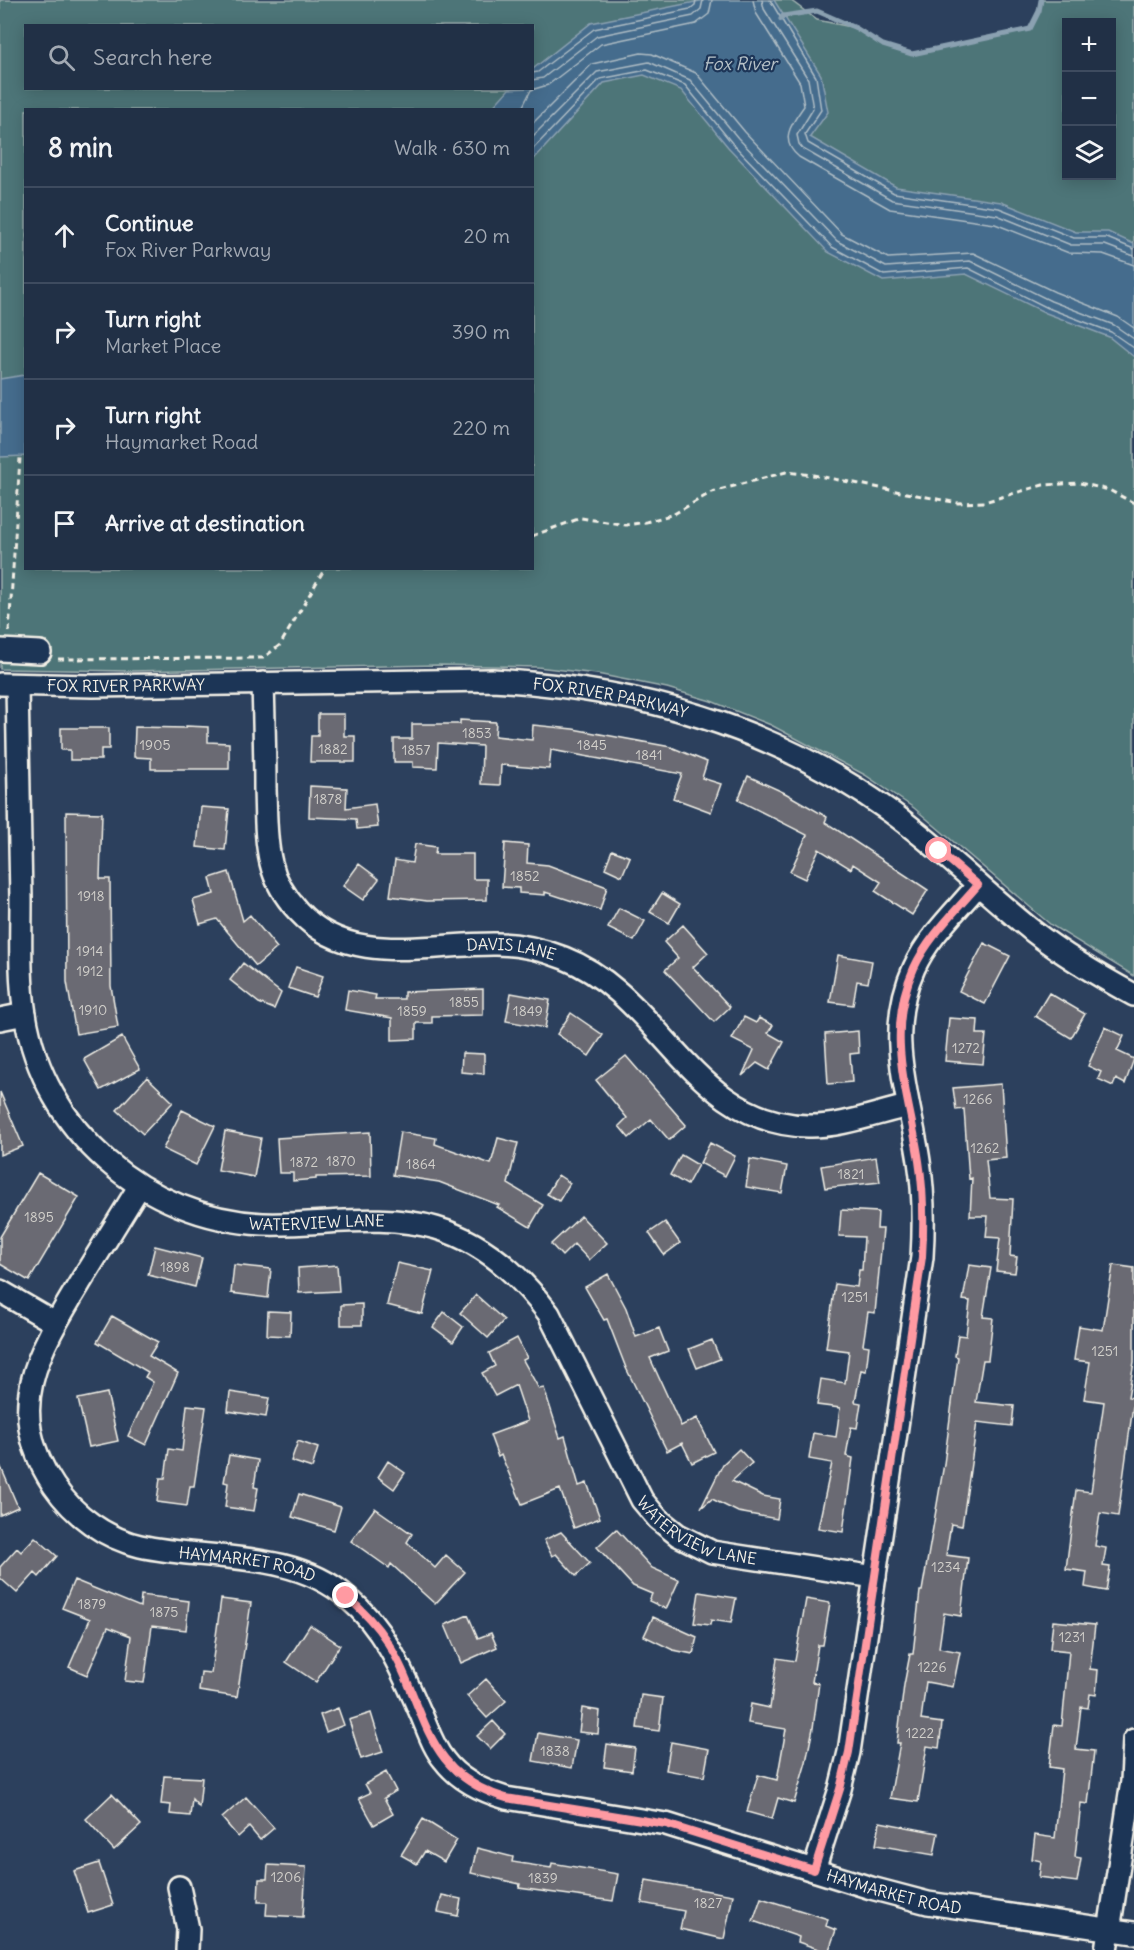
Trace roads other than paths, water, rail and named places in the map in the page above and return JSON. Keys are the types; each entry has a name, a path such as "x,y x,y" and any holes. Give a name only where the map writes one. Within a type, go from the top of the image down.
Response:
{"street":[{"path":"1,656 45,655"},
{"name":"FOX RIVER PARKWAY","path":"9,685 492,680 563,685 615,693 673,706 740,730 800,757 849,784 892,813 1060,950 1134,994"},
{"name":"DAVIS LANE","path":"263,683 266,839 271,865 280,885 308,921 346,942 381,949 497,944 532,949 563,958 607,981 649,1021 705,1084 739,1108 757,1117 779,1123 815,1126 908,1106"},
{"name":"WATERVIEW LANE","path":"9,685 25,1014 44,1078 59,1106 95,1151 110,1166 139,1187 184,1209 227,1220 263,1224 371,1219 409,1222 466,1240 509,1268 532,1291 549,1314 632,1484 658,1519 690,1543 712,1552 875,1577"},
{"path":"814,1870 840,1789 849,1752 922,1257 923,1202 919,1161 899,1059 898,1030 906,990 915,966 931,941 978,885"},
{"path":"0,1019 25,1014"},
{"name":"HAYMARKET ROAD","path":"139,1187 55,1323 36,1361 30,1385 32,1432 38,1457 61,1497 93,1525 139,1546 283,1566 310,1575 346,1596 366,1614 386,1640 442,1758 461,1776 484,1792 506,1798 666,1824 928,1903 1108,1940 1134,1934"},
{"path":"0,1291 55,1323"},
{"path":"1108,1940 1132,1781 1134,1740"},
{"path":"179,1887 188,1929 187,1950"}],"water":[{"name":"Fox River","path":"705,0 774,0 821,75 828,112 810,137 896,187 1001,202 1076,232 1108,232 1134,244 1134,357 1109,337 1046,313 966,274 883,281 828,252 728,147 681,90 644,75 604,83 534,159 534,108 492,108 508,90 534,90 534,68 591,23"},
{"path":"24,375 24,456 0,457 0,379"}],"waterway":[{"path":"781,19 783,16 817,11 856,28 883,45 912,54 1030,29 1039,11 1041,0"}]}
